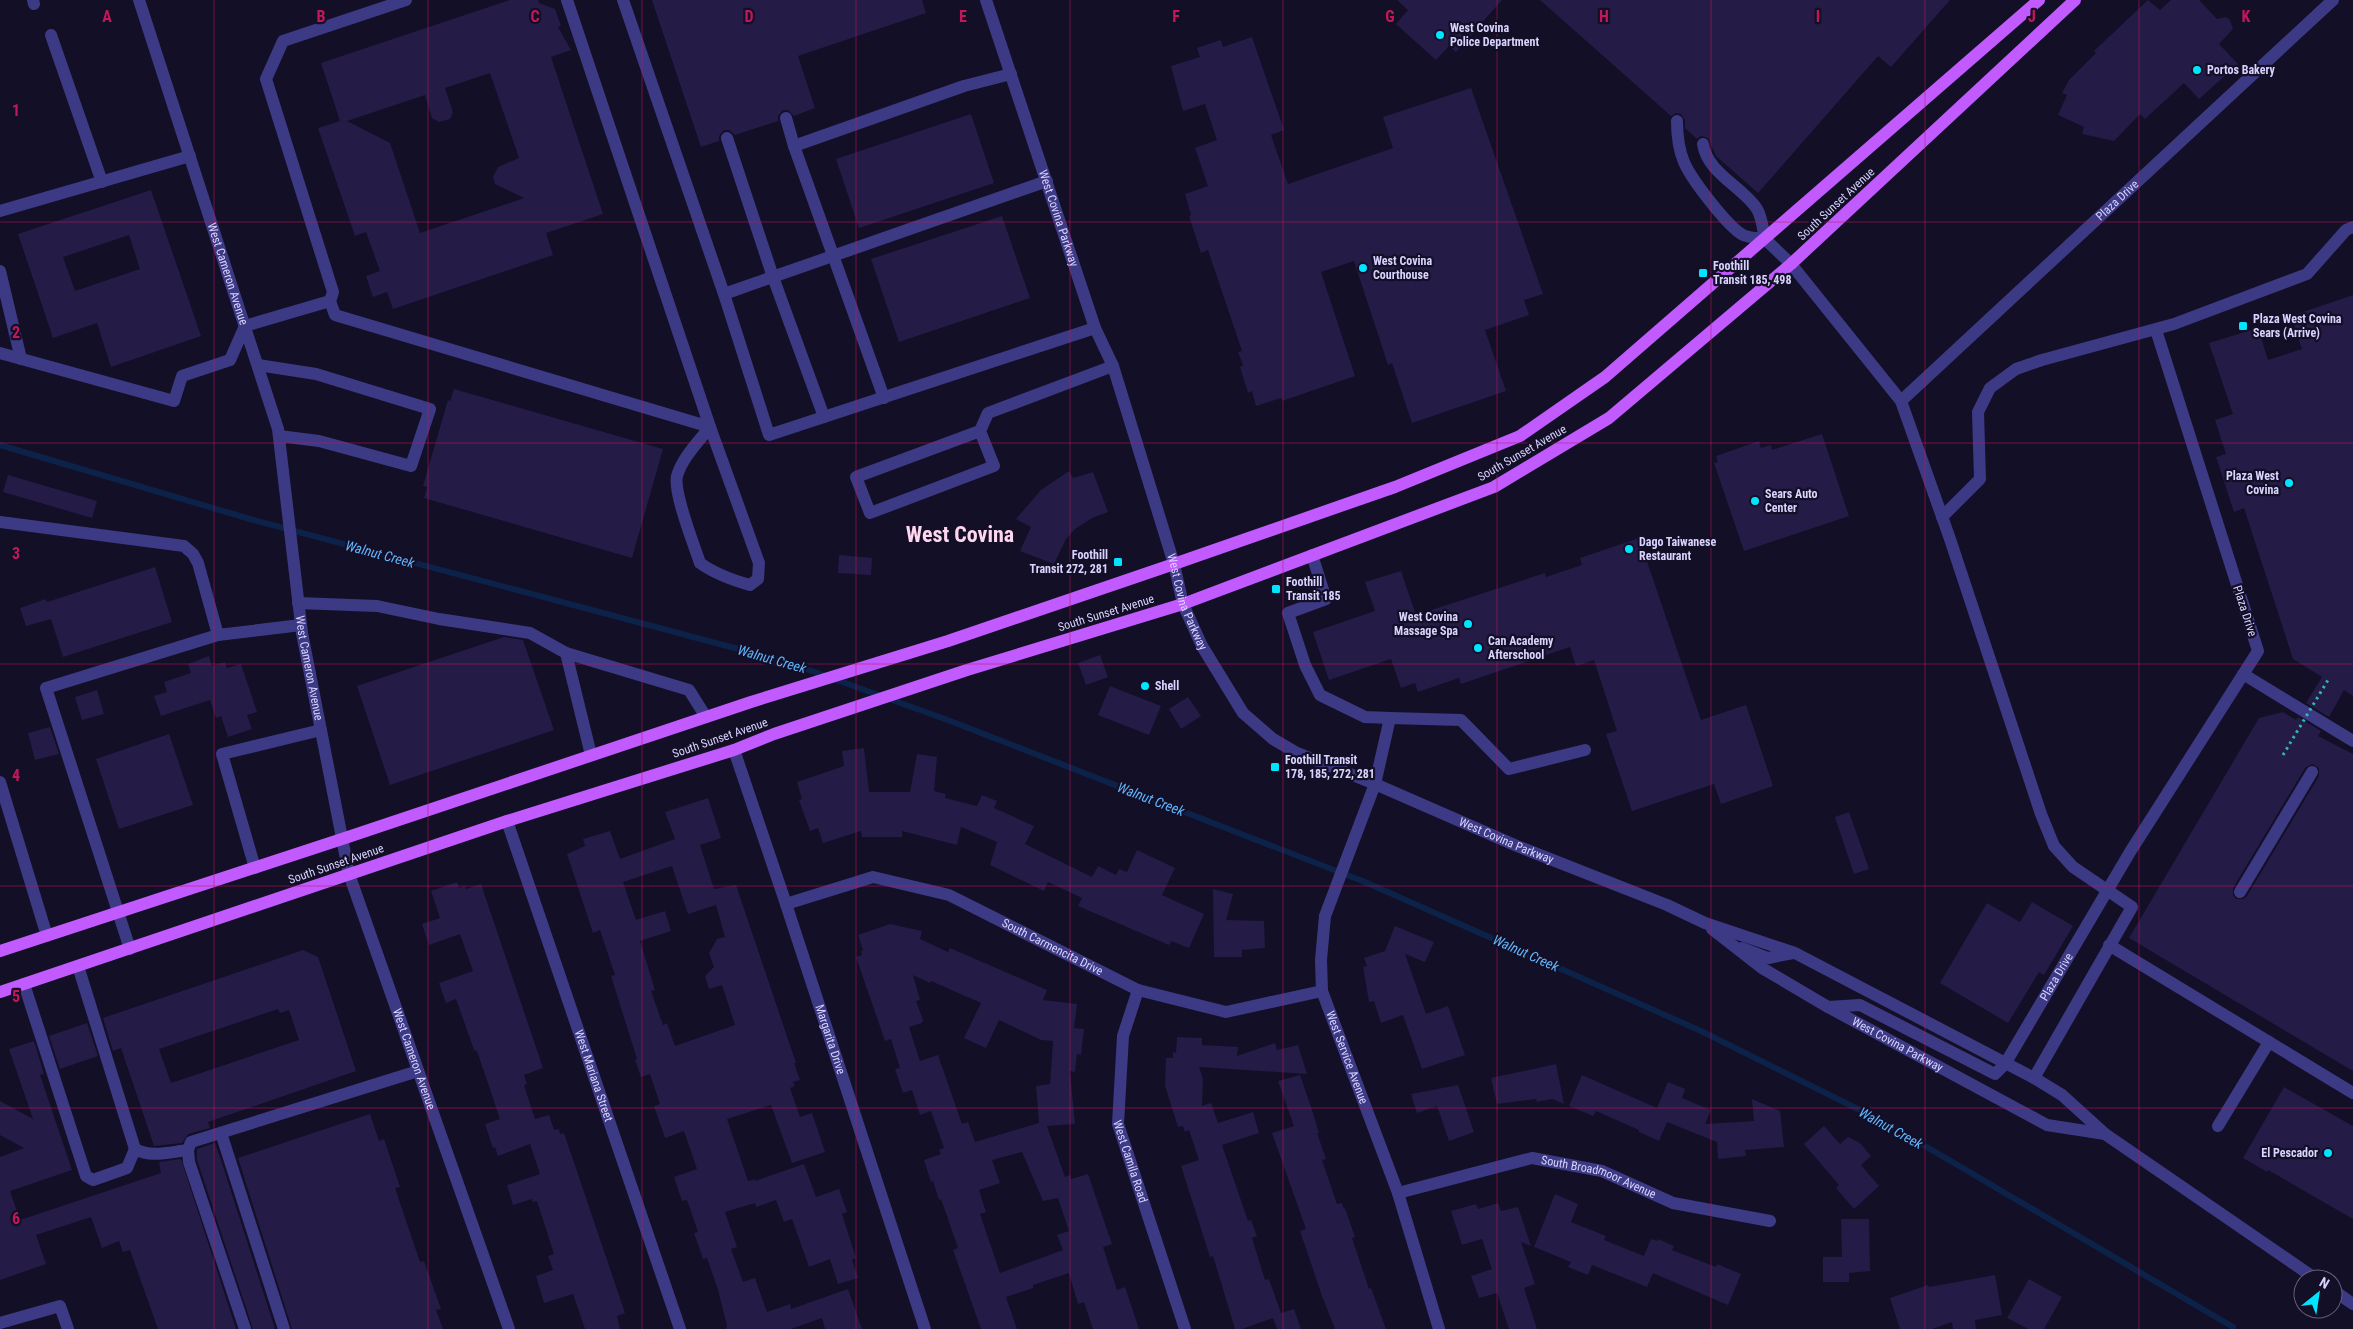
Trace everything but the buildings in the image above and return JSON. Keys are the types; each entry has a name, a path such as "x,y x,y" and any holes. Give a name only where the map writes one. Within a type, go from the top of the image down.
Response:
{"main road":[{"name":"South Sunset Avenue","path":"0,952 751,702 948,641 1395,488 1520,436 1605,377 2039,0"},
{"name":"South Sunset Avenue","path":"0,992 508,821 734,750 774,734 967,670 1183,604 1494,487 1609,418 1791,264 2075,0"}],"street":[{"name":"West Cameron Avenue","path":"139,0 279,433 302,629 349,874 509,1329"},
{"path":"406,0 282,40 266,79 333,292 330,301 335,315 710,427"},
{"path":"567,0 710,427 759,563 758,579 750,584 733,580 708,569 700,563 678,491 677,476 693,448 710,427"},
{"path":"623,0 724,294 769,435 1095,328"},
{"name":"West Covina Parkway","path":"986,0 1095,328 1113,366 1174,564 1183,604 1202,646 1243,713 1273,739 1295,752 1375,784 1517,846 1667,905 1705,923 1795,953 2034,1078 2062,1095 2105,1134 2301,1269"},
{"name":"Plaza Drive","path":"1901,401 2333,0"},
{"path":"52,35 102,182"},
{"path":"794,146 964,86 1011,74"},
{"path":"786,118 794,146 884,398"},
{"path":"1677,121 1677,141 1685,164 1710,201 1732,227 1744,236 1766,239"},
{"path":"727,138 772,277 824,417"},
{"path":"1703,144 1704,150 1718,171 1757,210 1766,239 1791,264 1901,401 2036,799 2054,846 2073,867 2132,907 2034,1078"},
{"path":"0,211 190,156"},
{"path":"724,294 1047,181"},
{"path":"1942,518 1980,479 1978,412 1990,388 2016,369 2042,360 2156,330 2307,274 2346,230 2353,227"},
{"path":"0,271 21,359"},
{"path":"0,353 174,401 182,376 230,360 245,326 330,301"},
{"name":"Plaza Drive","path":"2006,1064 2106,891 2258,651 2156,330"},
{"path":"258,365 316,374 430,409 411,466 319,441 279,433"},
{"path":"980,431 994,466 870,513 856,477 980,431 988,413 1113,366"},
{"path":"0,522 184,546 193,554 198,563 218,635"},
{"path":"1312,555 1326,599 1288,613 1309,673 1320,695 1365,717 1461,720 1509,769 1585,750"},
{"path":"298,603 376,606 439,619 530,633 566,653 689,690 706,717"},
{"path":"130,949 46,688 218,635 302,629"},
{"path":"566,653 591,755"},
{"path":"2243,674 2353,741"},
{"name":"West Service Avenue","path":"1390,718 1375,784 1325,916 1321,960 1322,991 1398,1193 1439,1329"},
{"path":"255,868 222,754 321,730"},
{"name":"Margarita Drive","path":"734,750 925,1329"},
{"path":"2240,892 2312,772"},
{"path":"0,782 47,936"},
{"name":"West Mariana Street","path":"508,821 680,1329"},
{"name":"South Carmencita Drive","path":"786,904 873,876 950,895 1138,990 1226,1012 1322,991"},
{"name":"West Covina Parkway","path":"1705,923 1762,968 1828,1007 2048,1125 2105,1134"},
{"path":"1730,943 1768,958 1795,953"},
{"path":"2109,945 2353,1093"},
{"path":"24,984 86,1176 93,1180 127,1168 135,1149 78,966"},
{"name":"West Camila Road","path":"1138,990 1123,1036 1118,1124 1185,1329"},
{"path":"1828,1007 1860,1005 1995,1074 2006,1064"},
{"path":"2218,1126 2269,1042"},
{"path":"245,1329 189,1162 188,1150 191,1142 418,1070"},
{"path":"221,1133 284,1329"},
{"path":"135,1149 144,1154 156,1155 188,1150"},
{"name":"South Broadmoor Avenue","path":"1398,1193 1532,1158 1602,1171 1673,1203 1770,1221"},
{"path":"0,1323 60,1306 68,1329"}],"path":[{"path":"2283,755 2328,680"}],"waterway":[{"name":"Walnut Creek","path":"0,445 250,519 787,662 945,719 1365,882 1701,1031 1886,1123 2233,1327"}],"place":[{"name":"West Covina Police Department","path":"1440,35"},
{"name":"Portos Bakery","path":"2197,70"},
{"name":"West Covina Courthouse","path":"1363,268"},
{"name":"Foothill Transit 185, 498","path":"1703,273"},
{"name":"Plaza West Covina Sears (Arrive)","path":"2243,326"},
{"name":"Plaza West Covina","path":"2289,483"},
{"name":"Sears Auto Center","path":"1755,501"},
{"name":"Dago Taiwanese Restaurant","path":"1629,549"},
{"name":"Foothill Transit 272, 281","path":"1118,562"},
{"name":"Foothill Transit 185","path":"1276,589"},
{"name":"West Covina Massage Spa","path":"1468,624"},
{"name":"Can Academy Afterschool","path":"1478,648"},
{"name":"Shell","path":"1145,686"},
{"name":"Foothill Transit 178, 185, 272, 281","path":"1275,767"},
{"name":"El Pescador","path":"2328,1153"}],"district":[{"name":"West Covina","path":"960,534"}]}
